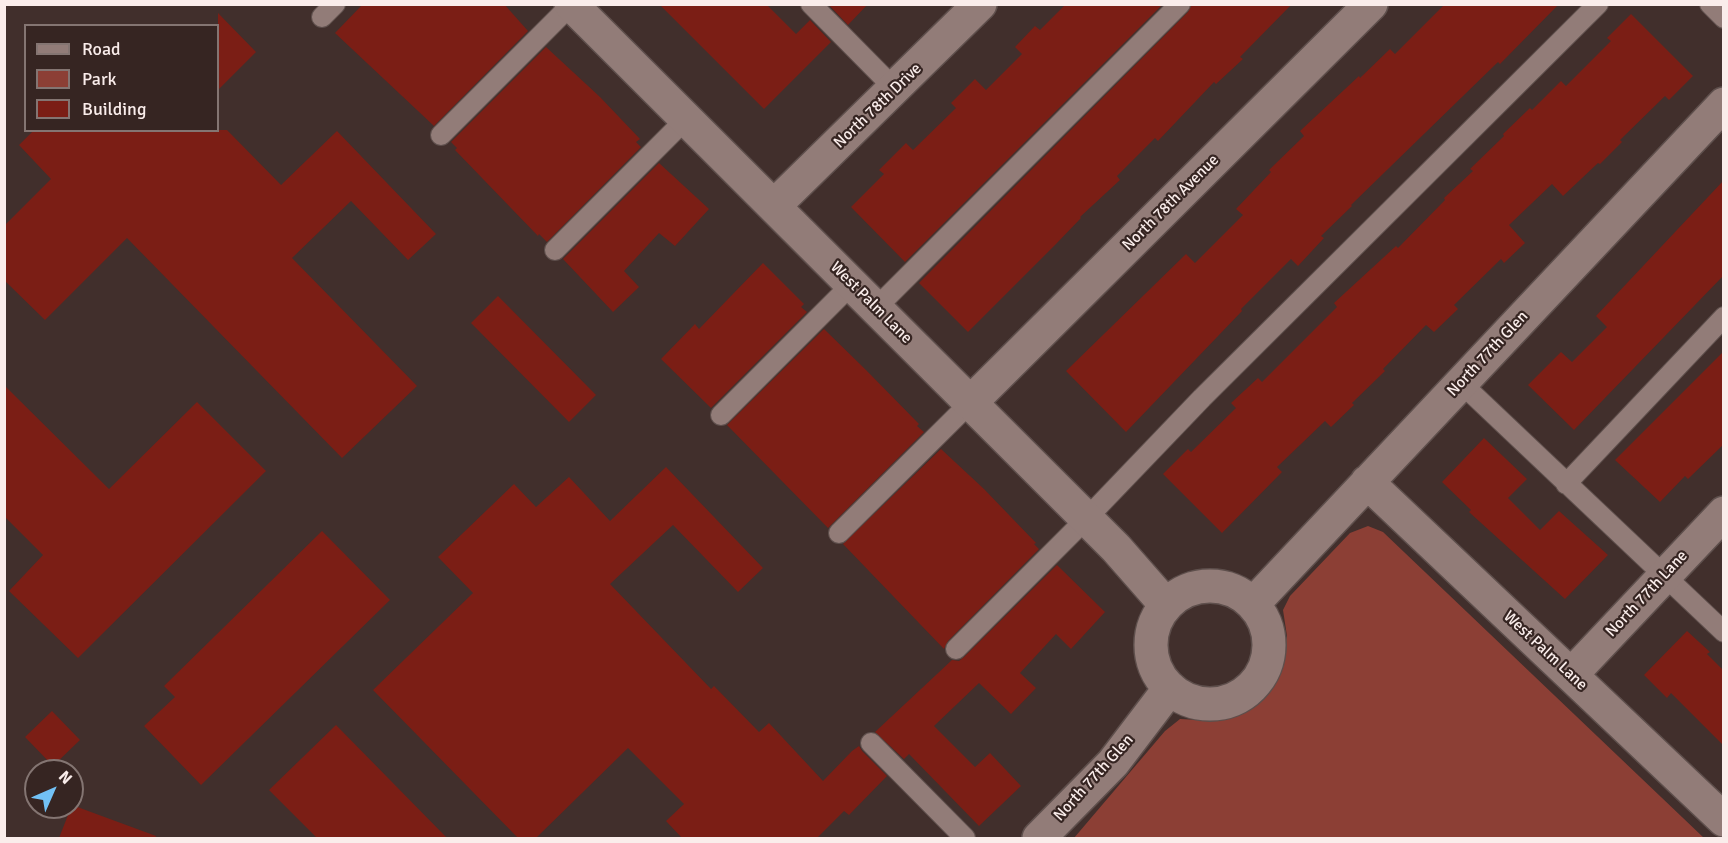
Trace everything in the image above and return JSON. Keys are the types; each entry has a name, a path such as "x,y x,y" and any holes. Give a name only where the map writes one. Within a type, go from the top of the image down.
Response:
{"street":[{"name":"West Palm Lane","path":"571,4 1087,518 1166,605"},
{"name":"North 78th Drive","path":"774,206 980,4"},
{"name":"North 78th Avenue","path":"971,402 1371,4"},
{"name":"North 77th Glen","path":"1253,604 1724,104"},
{"name":"West Palm Lane","path":"1367,482 1724,820"},
{"name":"North 77th Lane","path":"1571,675 1724,513"},
{"path":"1200,586 1219,586 1238,592 1253,604 1263,617 1268,632 1269,646 1268,659 1262,675 1252,687 1240,697 1217,704 1202,704 1187,699 1170,688 1158,674 1152,656 1151,638 1156,620 1166,605 1181,593 1200,586"},
{"name":"North 77th Glen","path":"1039,838 1113,763 1170,688"}],"lane":[{"path":"441,135 571,4"},
{"path":"811,4 895,89"},
{"path":"875,309 1180,4"},
{"path":"956,649 1087,518 1202,398 1598,4"},
{"path":"1710,4 1724,18"},
{"path":"555,250 686,119"},
{"path":"721,415 852,284"},
{"path":"1566,484 1724,317"},
{"path":"1461,383 1724,632"},
{"path":"839,533 971,402"},
{"path":"870,742 965,838"}],"green space":[{"path":"1368,526 1383,532 1704,838 1074,838 1165,731 1180,719 1199,720 1220,717 1244,708 1267,688 1280,664 1287,636 1283,610 1290,596 1350,533"}],"building":[{"path":"363,4 504,4 528,31 434,126 335,33"},
{"path":"659,4 766,4 796,34 810,20 831,42 764,109"},
{"path":"828,4 868,4 848,25"},
{"path":"1066,4 1163,4 905,262 851,207 884,174 879,170 906,143 913,150 956,108 951,103 975,79 986,90 1022,54 1015,47 1035,26 1040,30"},
{"path":"1192,4 1292,4 1240,57 1243,59 1216,84 1214,82 1158,141 1155,138 1117,176 1120,180 1080,217 968,332 919,283 1188,12"},
{"path":"1445,4 1559,4 1500,64 1498,62 1351,205 1321,236 1324,238 1298,266 1291,259 1126,432 1066,371 1186,254 1195,263 1243,215 1236,209 1271,172 1269,170 1304,136 1300,131 1390,49 1395,54"},
{"path":"218,13 256,52 219,89 219,24"},
{"path":"1631,14 1693,76 1669,100 1665,96 1620,140 1622,142 1600,164 1598,163 1563,196 1552,184 1509,225 1525,243 1504,263 1501,259 1454,305 1458,309 1434,332 1426,325 1383,369 1385,371 1352,403 1354,405 1331,427 1325,421 1277,467 1282,472 1222,533 1163,474 1188,449 1191,452 1236,408 1231,403 1258,378 1262,382 1337,307 1334,303 1396,246 1398,248 1445,200 1444,198 1473,171 1470,169 1504,136 1503,134 1530,108 1532,110 1561,81 1566,86 1611,41 1607,38"},
{"path":"546,47 600,97 640,139 636,142 641,147 547,242 539,234 538,236 455,150 457,148 451,142"},
{"path":"219,130 227,130 281,185 337,131 436,234 408,260 351,201 292,258 417,386 342,458 127,238 45,320 4,280 4,226 51,179 19,145 32,132 219,132"},
{"path":"659,163 709,209 675,246 659,233 624,271 639,287 613,312 563,259"},
{"path":"1724,180 1724,275 1574,430 1528,385 1561,352 1572,362 1607,327 1596,316"},
{"path":"763,263 804,304 801,307 807,312 711,408 661,359 695,324 699,329"},
{"path":"498,296 596,395 569,422 471,323"},
{"path":"824,329 919,424 917,426 924,432 828,528 727,425"},
{"path":"1724,351 1724,444 1688,479 1685,476 1660,502 1615,460"},
{"path":"4,385 109,489 197,402 266,471 78,658 9,591 43,555 4,516"},
{"path":"1484,438 1527,479 1508,498 1540,530 1559,511 1608,555 1565,599 1469,512 1471,510 1442,482"},
{"path":"941,449 984,489 1036,543 1034,544 1039,549 948,641 944,649 843,544"},
{"path":"666,467 763,568 738,592 673,525 610,584 711,689 714,686 759,732 769,723 823,781 859,746 887,776 849,815 844,811 817,838 682,838 666,821 684,804 628,748 536,838 518,838 373,690 473,593 438,557 514,484 536,507 569,477 610,521"},
{"path":"322,531 390,600 201,785 144,726 175,697 164,686"},
{"path":"1057,565 1105,612 1071,649 1056,634 1020,673 1036,688 1011,714 979,683 934,726 975,767 990,753 1021,786 979,826 909,754 904,759 875,732 952,660 959,661 964,657"},
{"path":"1687,631 1710,652 1707,654 1724,671 1724,746 1671,693 1667,698 1644,675"},
{"path":"52,711 80,740 60,759 46,759 25,737"},
{"path":"336,725 447,838 317,838 269,790"},
{"path":"84,809 156,836 155,838 59,838 66,819 84,819"}]}
